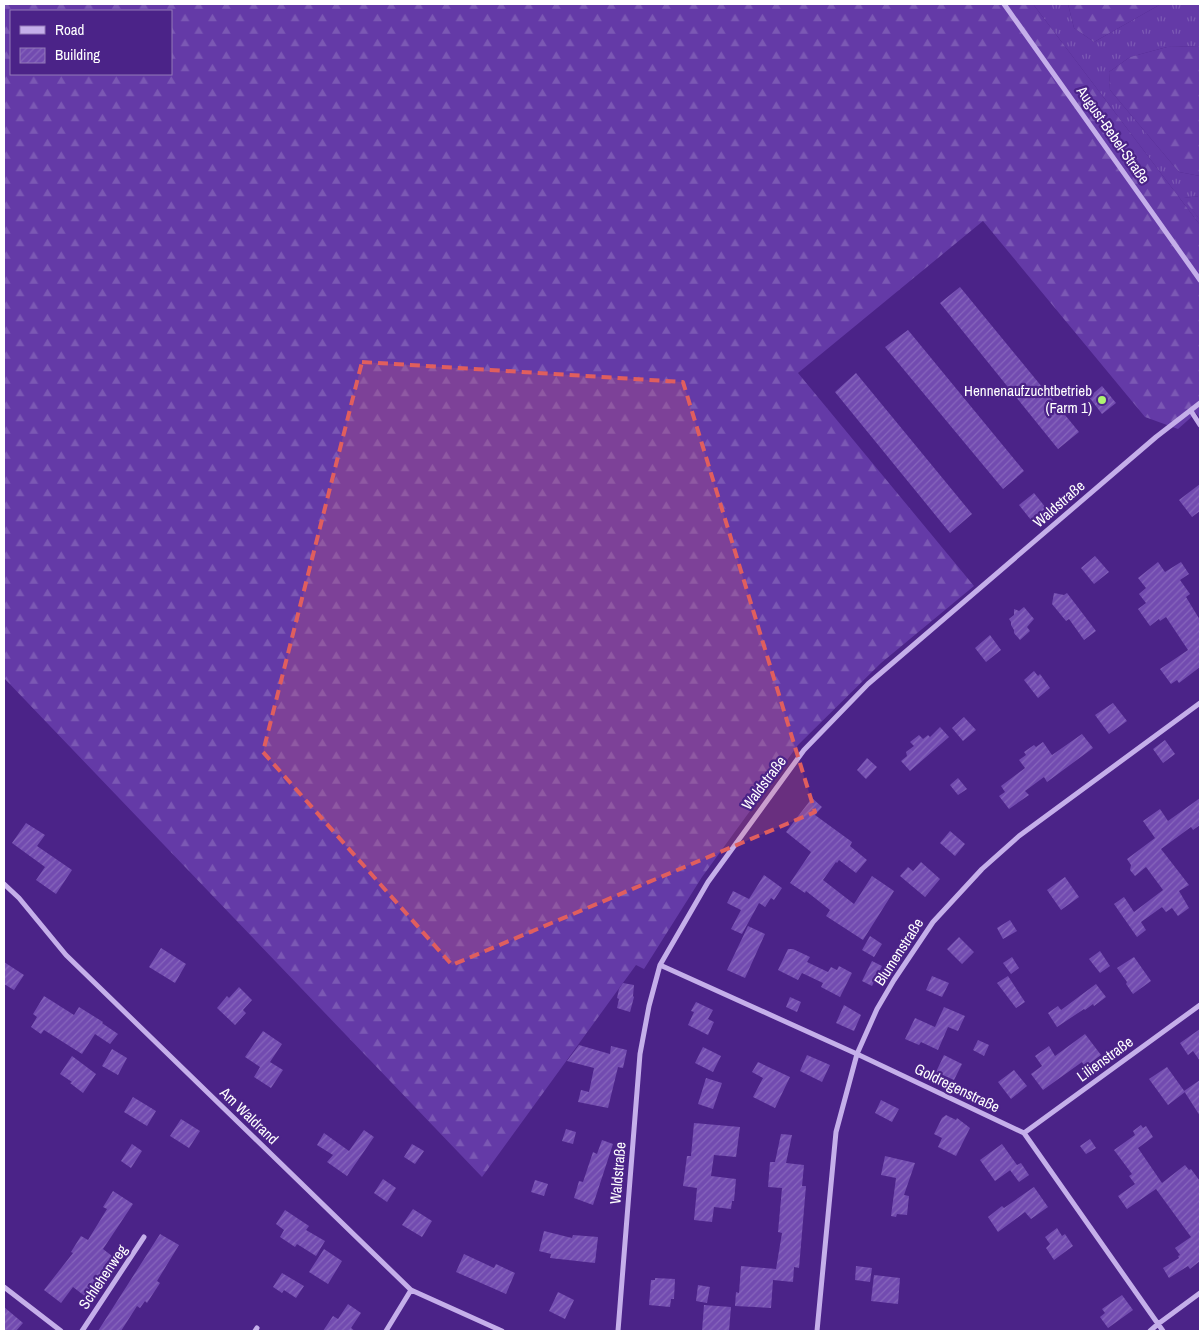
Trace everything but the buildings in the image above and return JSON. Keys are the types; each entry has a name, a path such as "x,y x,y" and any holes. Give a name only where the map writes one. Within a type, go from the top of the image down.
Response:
{"street":[{"name":"August-Bebel-Straße","path":"1004,4 1200,280"},
{"name":"Waldstraße","path":"618,1331 640,1054 649,1006 660,965 708,882 804,750 868,684 1156,437 1200,403"},
{"path":"1191,411 1200,425"},
{"name":"Blumenstraße","path":"817,1331 836,1132 857,1054 877,1009 894,980 933,922 982,869 1019,836 1200,703"},
{"name":"Am Waldrand","path":"4,884 19,898 66,955 411,1290 502,1331"},
{"name":"Goldregenstraße","path":"660,965 857,1054 1024,1133 1163,1331"},
{"name":"Lilienstraße","path":"1024,1133 1200,1005"},
{"name":"Schlehenweg","path":"82,1331 144,1237"},
{"path":"4,1287 61,1331"},
{"path":"386,1331 411,1290"},
{"path":"1150,1331 1200,1293"}],"highlighted area":[{"path":"362,362 683,382 815,812 452,965 263,752"}],"green space":[{"path":"4,4 1033,4 1200,225 1200,418 1196,413 1178,429 1145,417 983,221 798,373 974,586 881,663 798,745 702,877 644,969 636,965 482,1177 4,678"},
{"path":"1033,4 1068,4 1074,28 1094,42 1161,4 1200,4 1200,46 1167,47 1130,57 1109,72 1110,90 1179,172 1200,176 1200,196 1184,198 1200,220 1200,225"},
{"path":"1068,4 1161,4 1094,42 1074,28"},
{"path":"1200,46 1200,176 1179,172 1110,90 1109,72 1130,57 1167,47"},
{"path":"1200,196 1200,220 1183,198"}],"place":[{"name":"Hennenaufzuchtbetrieb (Farm 1)","path":"1102,400"}]}
